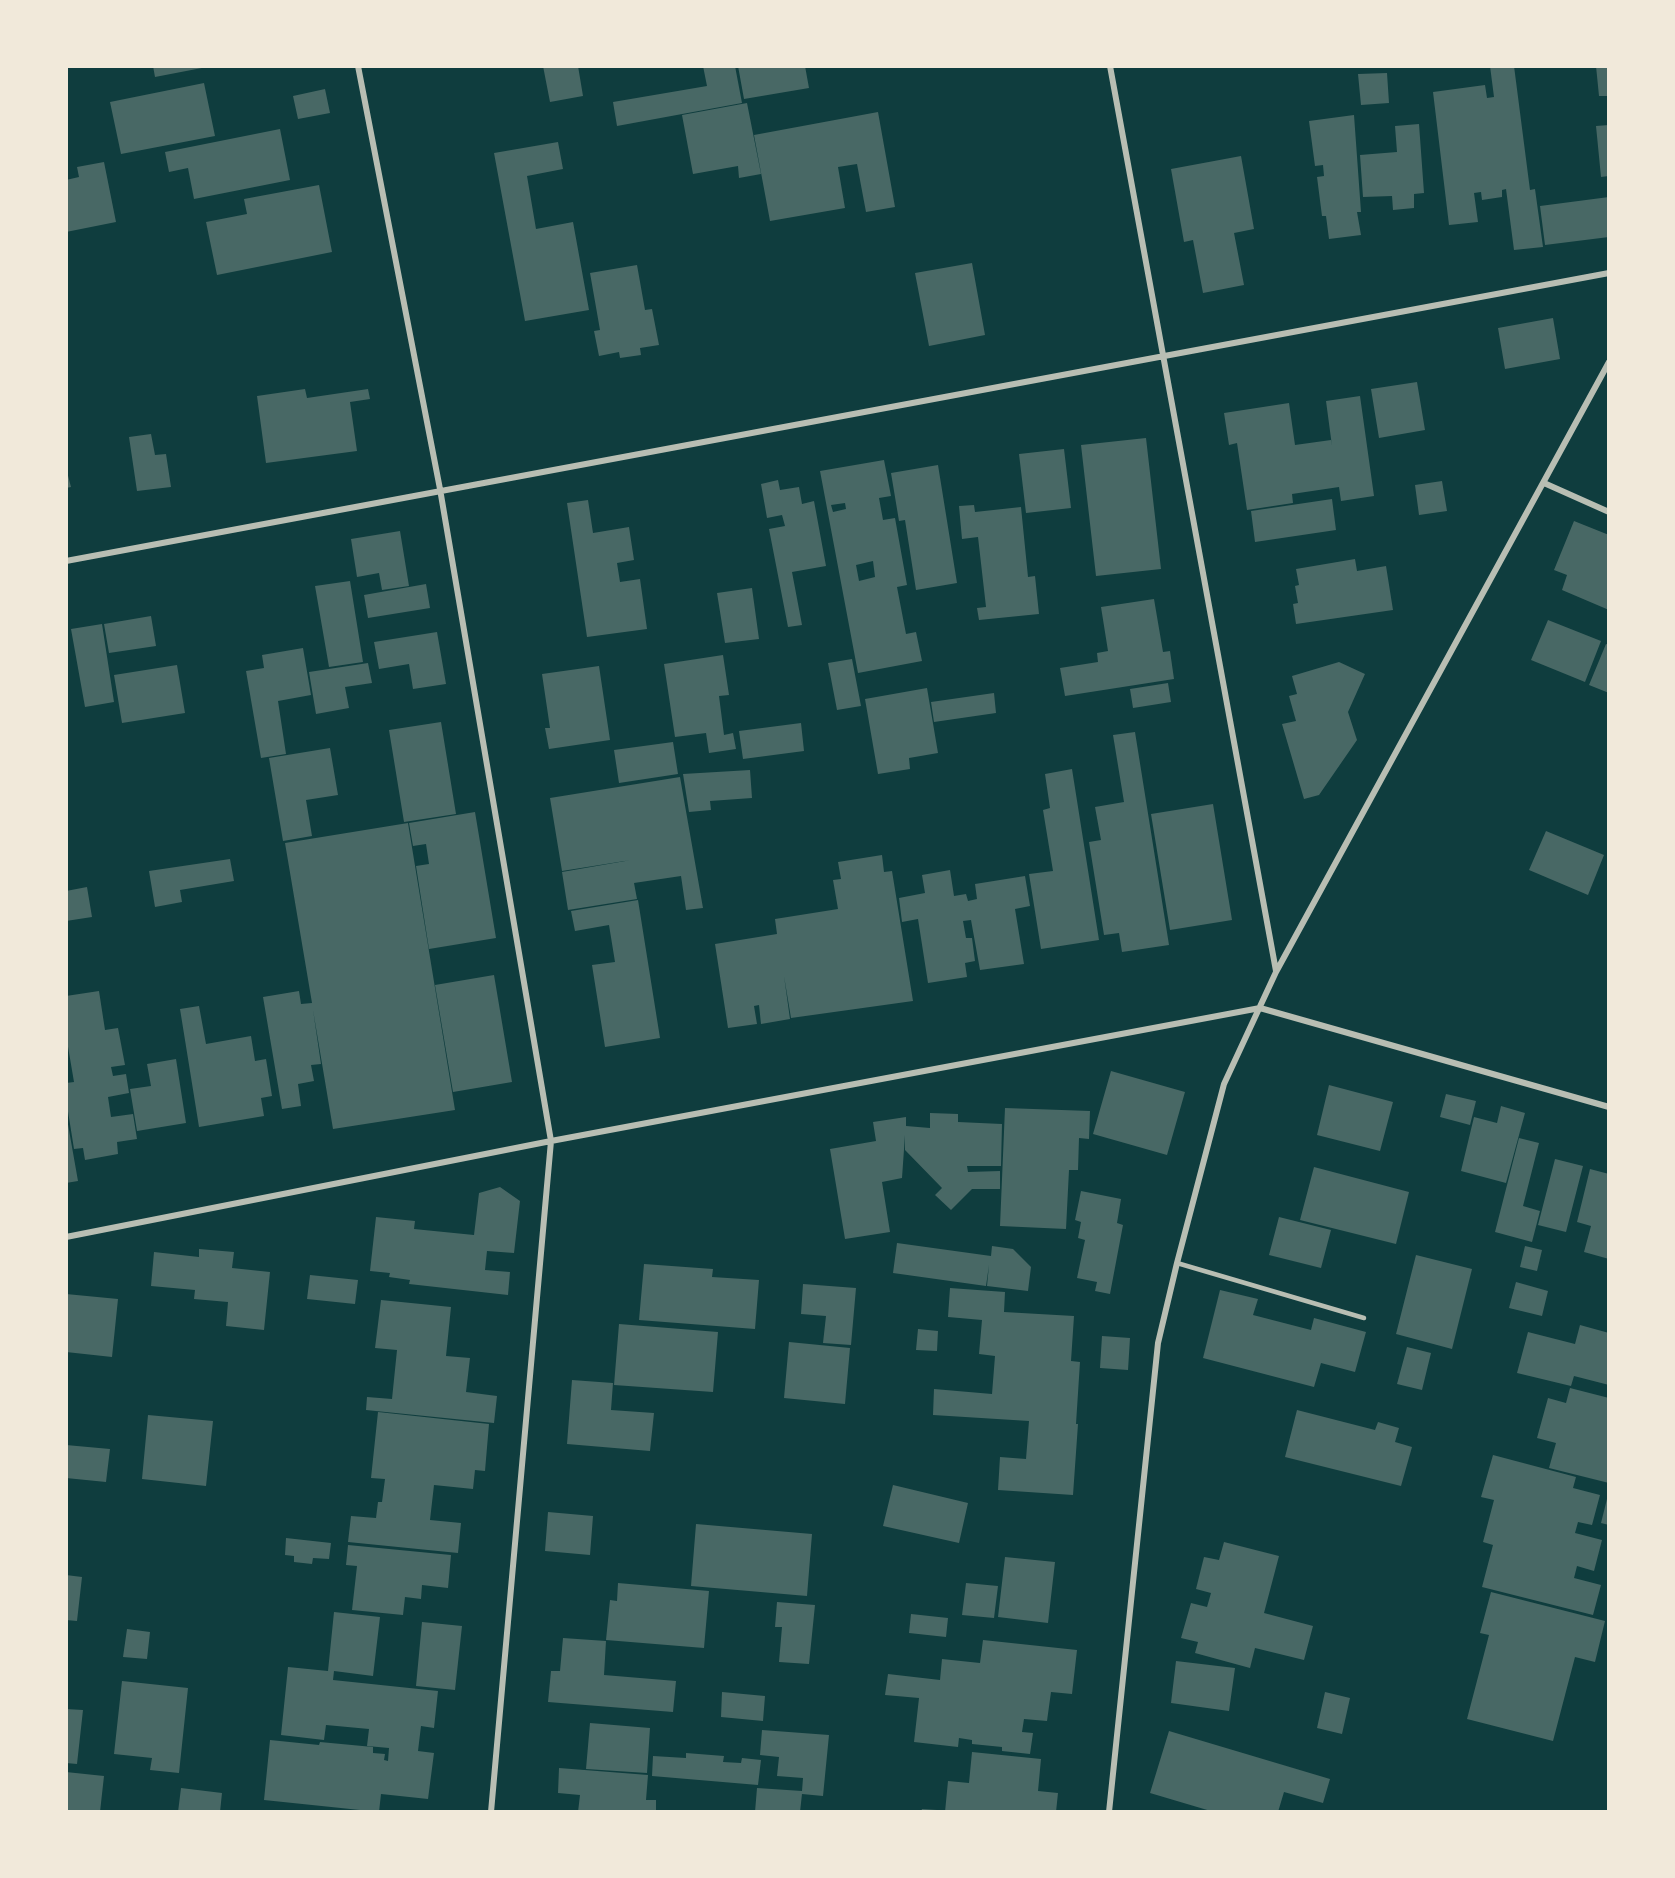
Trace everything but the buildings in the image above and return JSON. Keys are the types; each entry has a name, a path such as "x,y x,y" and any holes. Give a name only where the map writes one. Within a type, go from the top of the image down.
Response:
{"street":[{"path":"358,66 440,489 551,1142 491,1812"},
{"path":"1110,66 1276,972"},
{"path":"66,561 440,489 1609,273"},
{"path":"1109,1812 1158,1344 1224,1084 1276,972 1609,362"},
{"path":"1544,483 1609,512"},
{"path":"66,1237 551,1142 1260,1008 1609,1107"}],"lane":[{"path":"1177,1263 1364,1318"}]}
